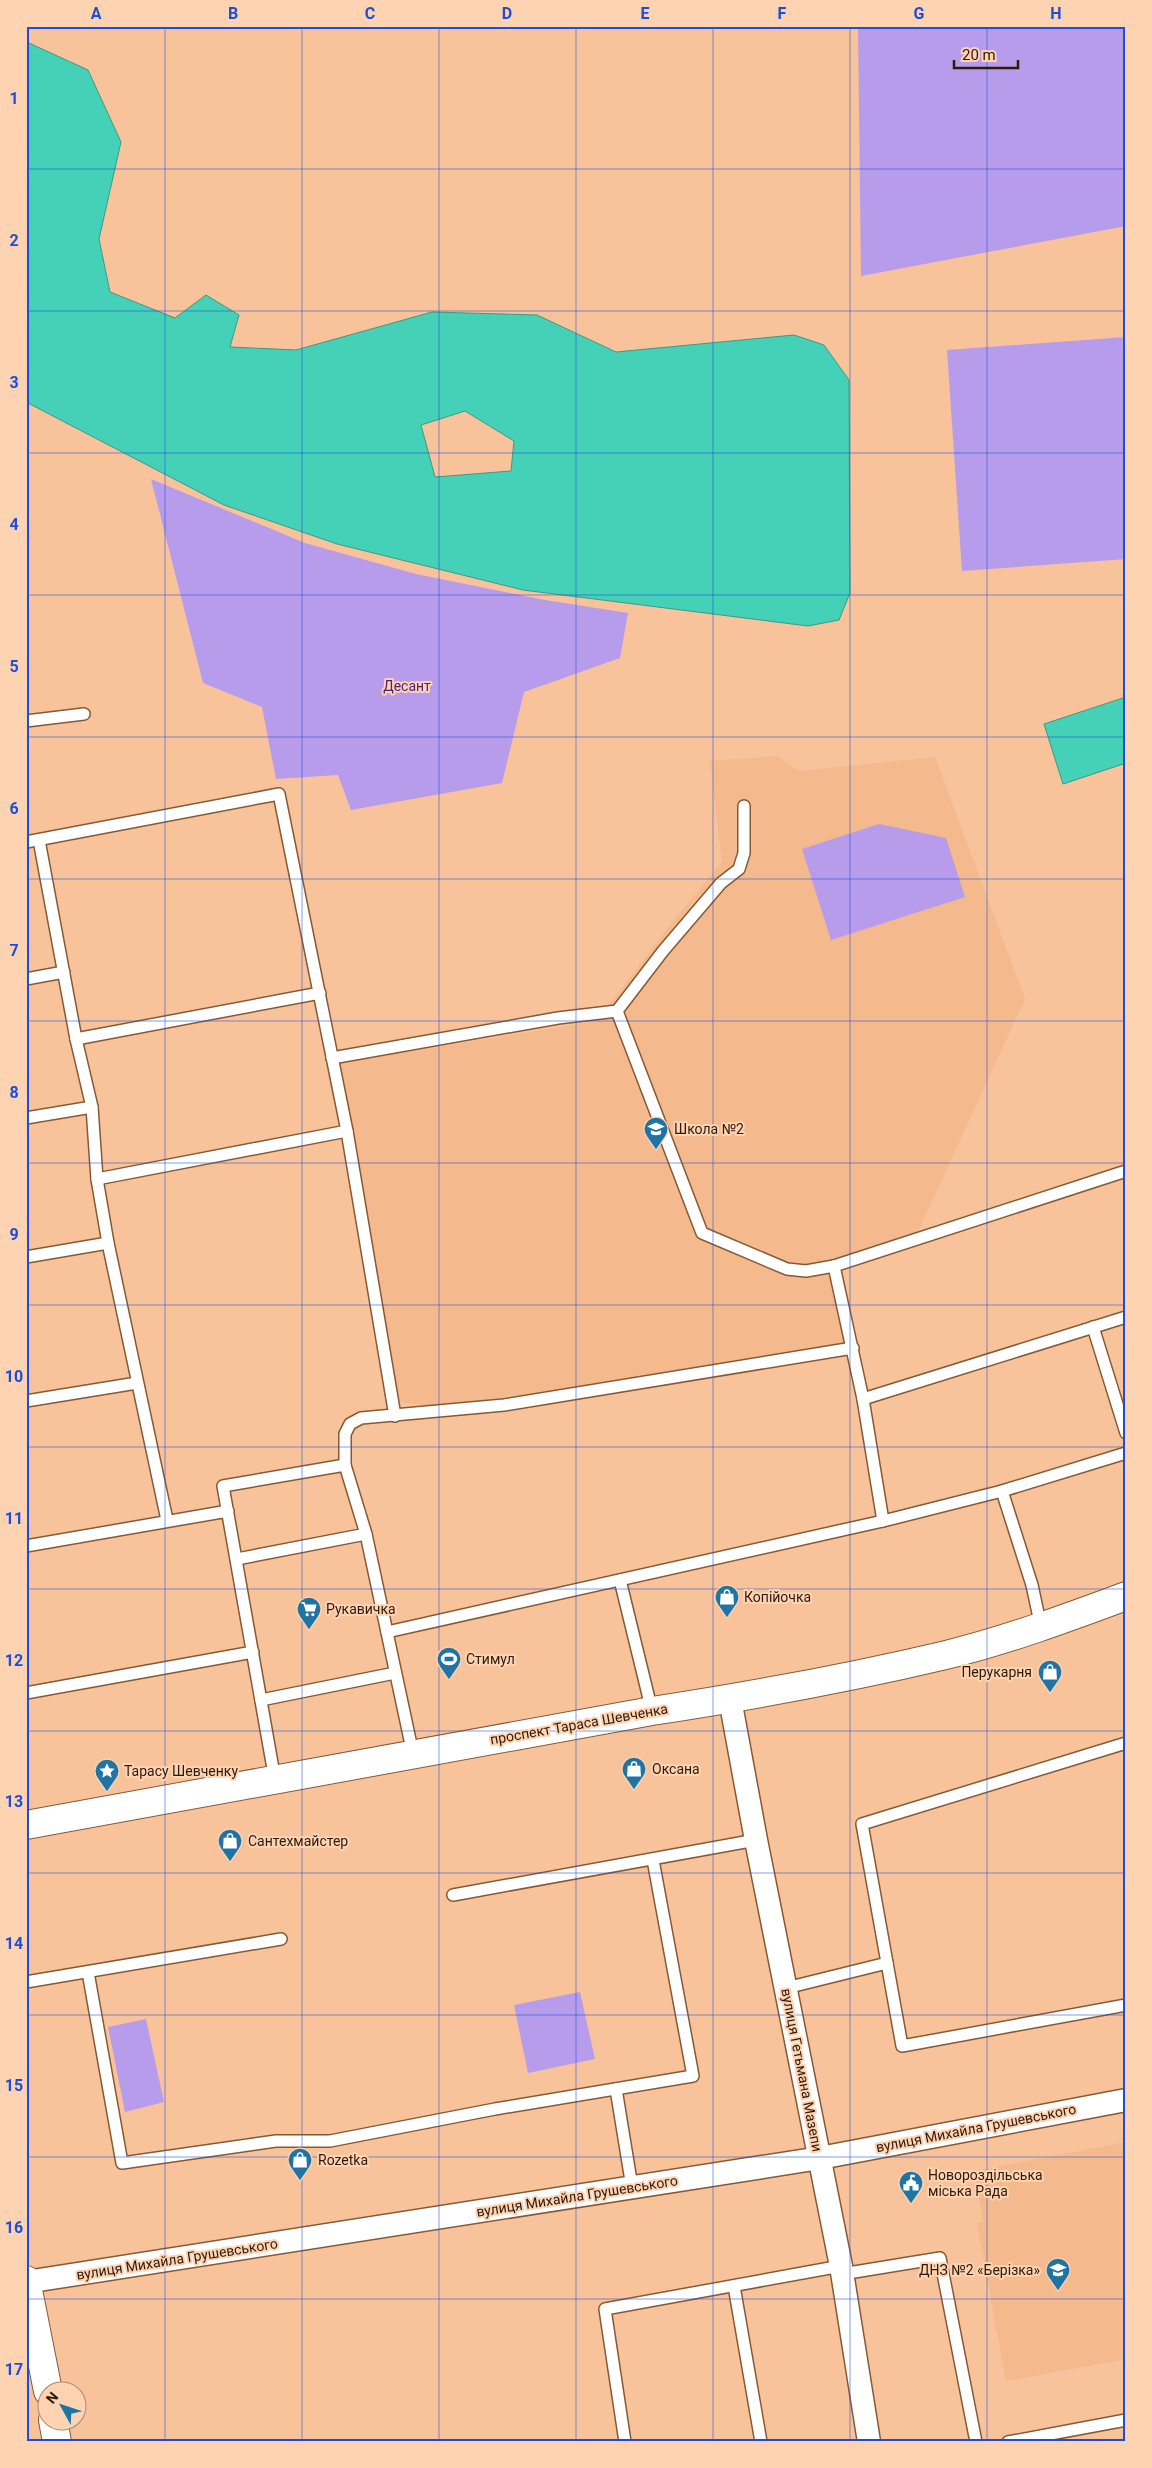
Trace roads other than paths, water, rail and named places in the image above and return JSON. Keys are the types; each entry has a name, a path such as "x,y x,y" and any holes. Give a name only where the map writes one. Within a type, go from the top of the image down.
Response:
{"street":[{"name":"проспект Тараса Шевченка","path":"26,1825 652,1711 730,1699 946,1655 1041,1627 1126,1596"},
{"name":"вулиця Гетьмана Мазепи","path":"730,1699 756,1840 842,2270 869,2442"},
{"name":"вулиця Михайла Грушевського","path":"26,2282 820,2158 1126,2100"},
{"path":"26,2282 46,2380"}],"lane":[{"path":"26,721 84,714"},
{"path":"26,842 279,794 347,1130 395,1416"},
{"path":"332,1058 558,1018 617,1011 663,951 714,890 739,869 744,853 744,806"},
{"path":"39,840 76,1039 92,1107 97,1179 108,1242 167,1520"},
{"path":"26,979 64,972"},
{"path":"76,1039 320,993"},
{"path":"617,1011 702,1233 787,1269 806,1271 834,1266 1126,1171"},
{"path":"26,1118 92,1107"},
{"path":"97,1179 347,1130"},
{"path":"26,1257 108,1242"},
{"path":"834,1266 863,1400 883,1521"},
{"path":"863,1400 1126,1317"},
{"path":"1093,1327 1126,1433"},
{"path":"412,1754 366,1534 345,1465 344,1434 350,1424 361,1418 504,1405 853,1348"},
{"path":"26,1401 137,1383"},
{"path":"386,1632 883,1521 1002,1491 1126,1454"},
{"path":"275,1780 223,1486 345,1465"},
{"path":"1002,1491 1032,1585 1041,1627"},
{"path":"26,1546 167,1520 228,1511"},
{"path":"236,1560 366,1534"},
{"path":"620,1580 652,1711"},
{"path":"26,1693 253,1652"},
{"path":"261,1700 395,1673"},
{"path":"1126,1743 862,1824 902,2046 1126,2004"},
{"path":"453,1894 653,1860 756,1840"},
{"path":"88,1972 122,2163 276,2141 330,2141 495,2109 693,2076 653,1860"},
{"path":"26,1982 281,1939"},
{"path":"786,1988 887,1963"},
{"path":"616,2089 632,2187"},
{"path":"625,2442 605,2309 734,2286 940,2258 976,2442"},
{"path":"734,2286 761,2442"},
{"path":"1008,2442 1045,2438 1126,2420"}],"water":[{"path":"29,43 88,70 121,142 99,239 110,292 175,318 206,295 239,315 230,347 296,350 432,312 537,315 616,352 794,335 824,345 849,380 850,593 839,620 808,626 523,590 337,544 224,505 26,402 26,44","holes":["465,411 514,441 511,471 435,477 421,425"]},
{"path":"1126,697 1126,763 1063,784 1044,724"}],"place":[{"name":"Школа №2","path":"656,1150"},
{"name":"Копійочка","path":"727,1618"},
{"name":"Рукавичка","path":"309,1630"},
{"name":"Стимул","path":"449,1680"},
{"name":"Перукарня","path":"1050,1693"},
{"name":"Оксана","path":"634,1790"},
{"name":"Тарасу Шевченку","path":"107,1792"},
{"name":"Сантехмайстер","path":"230,1862"},
{"name":"Rozetka","path":"300,2181"},
{"name":"Новороздільська міська Рада","path":"911,2204"},
{"name":"ДНЗ №2 «Берізка»","path":"1058,2291"}],"park label":[{"name":"Десант","path":"407,686"}]}
